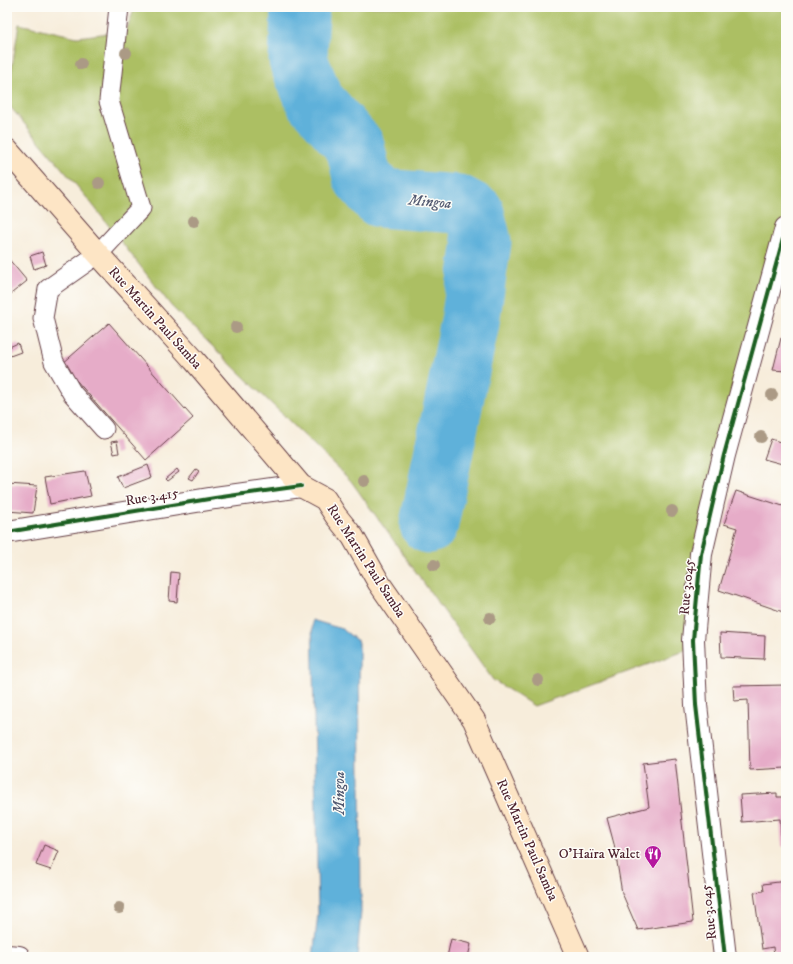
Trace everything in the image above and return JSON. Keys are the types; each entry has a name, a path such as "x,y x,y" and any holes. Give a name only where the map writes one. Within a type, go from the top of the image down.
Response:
{"main road":[{"name":"Rue Martin Paul Samba","path":"7,150 98,254 194,360 301,486 325,499 352,537 379,583 474,720 578,957"}],"street":[{"name":"Rue 3.045","path":"725,957 696,705 693,640 701,554 724,455 786,228"},
{"name":"Rue 3.415","path":"7,532 215,498 301,486"},
{"path":"7,956 19,957"}],"lane":[{"path":"104,429 72,393 54,362 44,318 48,289 98,254 141,208 109,101 119,7"}],"green space":[{"path":"135,7 786,7 786,231 705,553 693,648 534,706 493,680 351,481 172,307 92,204 7,103 19,24 77,37 126,31"}],"water":[{"path":"312,620 342,629 359,642 361,912 357,957 313,957 318,914"}],"building":[{"path":"42,252 46,265 34,269 30,256"},
{"path":"7,257 27,281 7,297"},
{"path":"109,323 193,418 146,460 62,364"},
{"path":"781,338 786,340 786,371 773,370"},
{"path":"18,343 21,352 10,356 7,348"},
{"path":"771,439 786,444 786,465 764,459"},
{"path":"117,441 119,453 114,454 111,442"},
{"path":"148,465 152,477 123,488 118,477"},
{"path":"177,469 179,472 167,481 165,479"},
{"path":"196,469 199,471 193,480 189,478"},
{"path":"85,471 91,496 50,504 45,477"},
{"path":"7,484 37,486 33,513 7,511"},
{"path":"736,491 786,507 786,613 719,590 737,528 724,524"},
{"path":"171,572 179,573 177,602 169,601"},
{"path":"720,633 765,636 764,659 721,657"},
{"path":"786,685 786,768 750,770 748,700 734,701 733,686"},
{"name":"O'Haïra Walet","path":"675,759 693,922 638,930 622,893 614,844 607,818 649,807 643,763"},
{"path":"777,793 777,797 786,797 786,847 782,847 780,819 742,822 740,795"},
{"path":"44,845 59,851 51,870 36,865"},
{"path":"786,881 786,956 774,957 773,947 762,949 754,892 764,891 763,884"},
{"path":"451,939 471,944 468,957 447,957"}],"waterway":[{"name":"Mingoa","path":"300,7 298,60 315,101 355,146 362,177 380,198 458,204 475,213 482,242 470,322 429,524"}],"cycle path":[{"path":"725,957 696,705 693,640 701,554 724,455 786,228"},
{"path":"7,532 215,498 301,486"}],"place":[{"name":"O'Haïra Walet","path":"653,869"}]}
